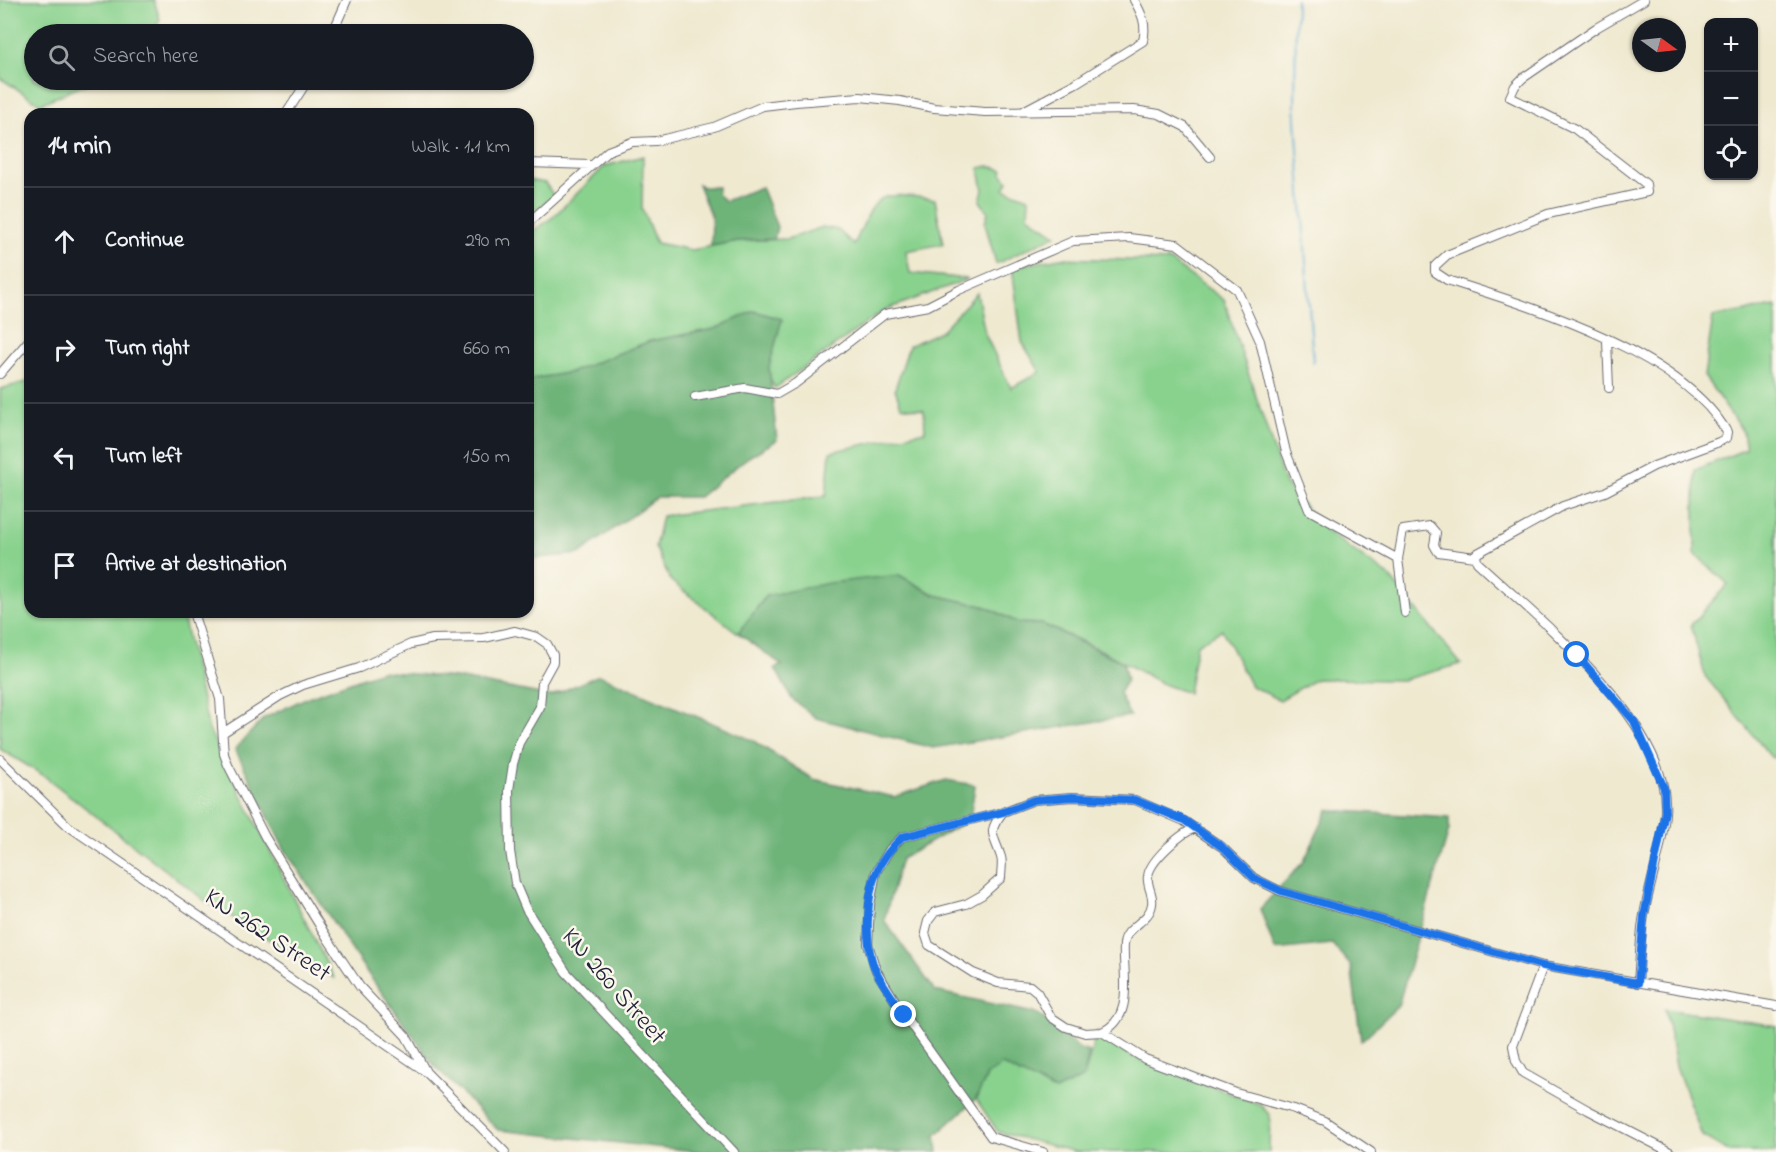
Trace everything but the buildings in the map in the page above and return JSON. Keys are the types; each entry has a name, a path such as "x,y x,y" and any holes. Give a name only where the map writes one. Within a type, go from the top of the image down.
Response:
{"street":[{"path":"336,24 347,0"},
{"path":"1023,111 1076,83 1143,40 1146,31 1143,16 1134,0"},
{"path":"1475,557 1482,549 1563,506 1605,492 1654,466 1726,438 1727,432 1722,423 1674,377 1650,361 1537,309 1437,275 1435,266 1447,255 1548,214 1647,192 1646,184 1575,129 1510,97 1522,78 1596,28 1644,0"},
{"path":"289,108 301,90"},
{"path":"534,218 608,151 632,142 656,141 714,127 763,106 860,97 934,108 1023,111 1134,110 1159,114 1185,127 1210,156"},
{"path":"534,163 590,165"},
{"path":"695,397 745,387 777,394 796,383 885,314 928,306 959,290 1073,241 1129,238 1177,244 1237,290 1260,341 1286,452 1309,510 1398,559"},
{"path":"1607,340 1609,388"},
{"path":"0,374 24,346"},
{"path":"1405,613 1398,559 1403,530 1430,526 1436,533 1434,545 1438,552 1475,557 1577,655 1634,721 1664,788 1665,812 1644,916 1638,983"},
{"path":"195,618 220,699 224,754 265,837 360,987 406,1036 426,1072"},
{"name":"KN 260 Street","path":"224,732 280,696 303,685 359,668 411,644 433,639 484,638 515,631 537,637 547,644 553,655 553,662 542,682 540,707 519,743 509,790 510,851 515,883 526,909 566,972 734,1152"},
{"name":"KN 262 Street","path":"0,759 68,826 426,1072 505,1152"},
{"path":"1043,1152 991,1137 904,1015 876,970 868,944 870,905 876,872 890,849 902,837 1003,812 1034,800 1072,797 1135,800 1158,808 1196,828 1222,847 1254,878 1269,887 1543,966 1776,1006"},
{"path":"1003,812 992,825 993,838 1002,860 1001,878 982,895 966,904 935,912 928,921 925,933 929,945 973,973 998,983 1029,986 1037,992 1051,1017 1066,1027 1085,1033 1102,1032 1113,1027 1121,1014 1126,979 1124,941 1131,929 1143,922 1152,904 1148,876 1155,864 1177,839 1186,831 1196,828"},
{"path":"1543,966 1513,1046 1516,1061 1523,1073 1588,1110 1671,1152"},
{"path":"1102,1032 1145,1059 1236,1093 1294,1108 1325,1121 1371,1152"}],"green space":[{"path":"0,0 154,0 160,20 157,24 24,24 24,90 72,90 40,104 0,78"},
{"path":"643,156 642,208 656,243 692,250 738,241 787,239 823,227 838,230 854,245 869,214 881,199 901,195 935,199 943,244 906,251 910,273 968,279 885,310 775,388 769,372 769,363 781,319 754,311 715,329 650,341 572,372 534,379 534,231 553,217 605,166"},
{"path":"989,166 1003,170 1002,173 1008,181 1004,189 1029,198 1028,216 1056,235 996,264 985,223 988,212 980,201 983,190 979,168"},
{"path":"534,181 545,183 554,196 534,211"},
{"path":"698,184 703,187 718,187 717,194 725,201 761,187 777,227 774,239 738,241 711,246 712,220"},
{"path":"1060,258 1170,261 1224,300 1285,484 1329,533 1389,576 1461,664 1402,680 1316,679 1280,700 1251,686 1222,630 1197,644 1188,693 1165,685 1097,648 1042,624 1018,623 987,607 935,595 899,575 767,596 738,633 671,581 655,547 662,516 826,496 830,452 925,431 924,410 901,406 895,389 909,346 941,331 977,293 985,334 1011,388 1040,372 1022,342 1012,267"},
{"path":"1776,306 1776,758 1771,757 1705,676 1691,625 1728,584 1695,554 1695,470 1746,449 1743,432 1704,376 1713,317"},
{"path":"754,311 782,319 769,367 777,440 747,458 699,497 657,497 579,554 534,558 534,379 572,372 650,341 715,329"},
{"path":"24,383 24,618 183,618 209,730 334,978 208,903 43,775 0,749 0,389"},
{"path":"899,575 935,595 987,607 1018,623 1042,624 1123,662 1127,680 1119,693 1130,716 933,748 816,718 792,699 775,668 782,665 738,633 766,596 829,583"},
{"path":"381,671 456,678 551,696 599,675 752,740 813,779 894,797 946,780 975,785 970,819 901,859 884,920 935,991 1038,1014 1080,1049 1089,1052 1084,1077 1055,1091 1002,1065 987,1075 976,1099 936,1135 938,1152 703,1152 498,1130 434,1065 366,971 283,847 235,749 264,718 308,697"},
{"path":"1328,810 1449,818 1449,830 1398,1006 1361,1041 1351,966 1332,944 1275,950 1260,909 1304,861"},
{"path":"1665,1009 1776,1026 1776,1152 1730,1152 1702,1136 1676,1066"},
{"path":"1097,1031 1129,1055 1259,1104 1270,1115 1269,1152 1076,1152 998,1132 976,1099 987,1075 1002,1064 1055,1091 1084,1077"}],"waterway":[{"path":"1296,0 1295,106 1313,362"}],"route":[{"path":"904,1015 876,970 868,944 870,905 876,872 890,849 902,837 1003,812 1034,800 1072,797 1135,800 1151,804 1184,820 1208,836 1254,878 1281,891 1492,953 1543,966 1638,983 1644,916 1665,812 1664,788 1646,742 1634,721 1577,655"}]}
